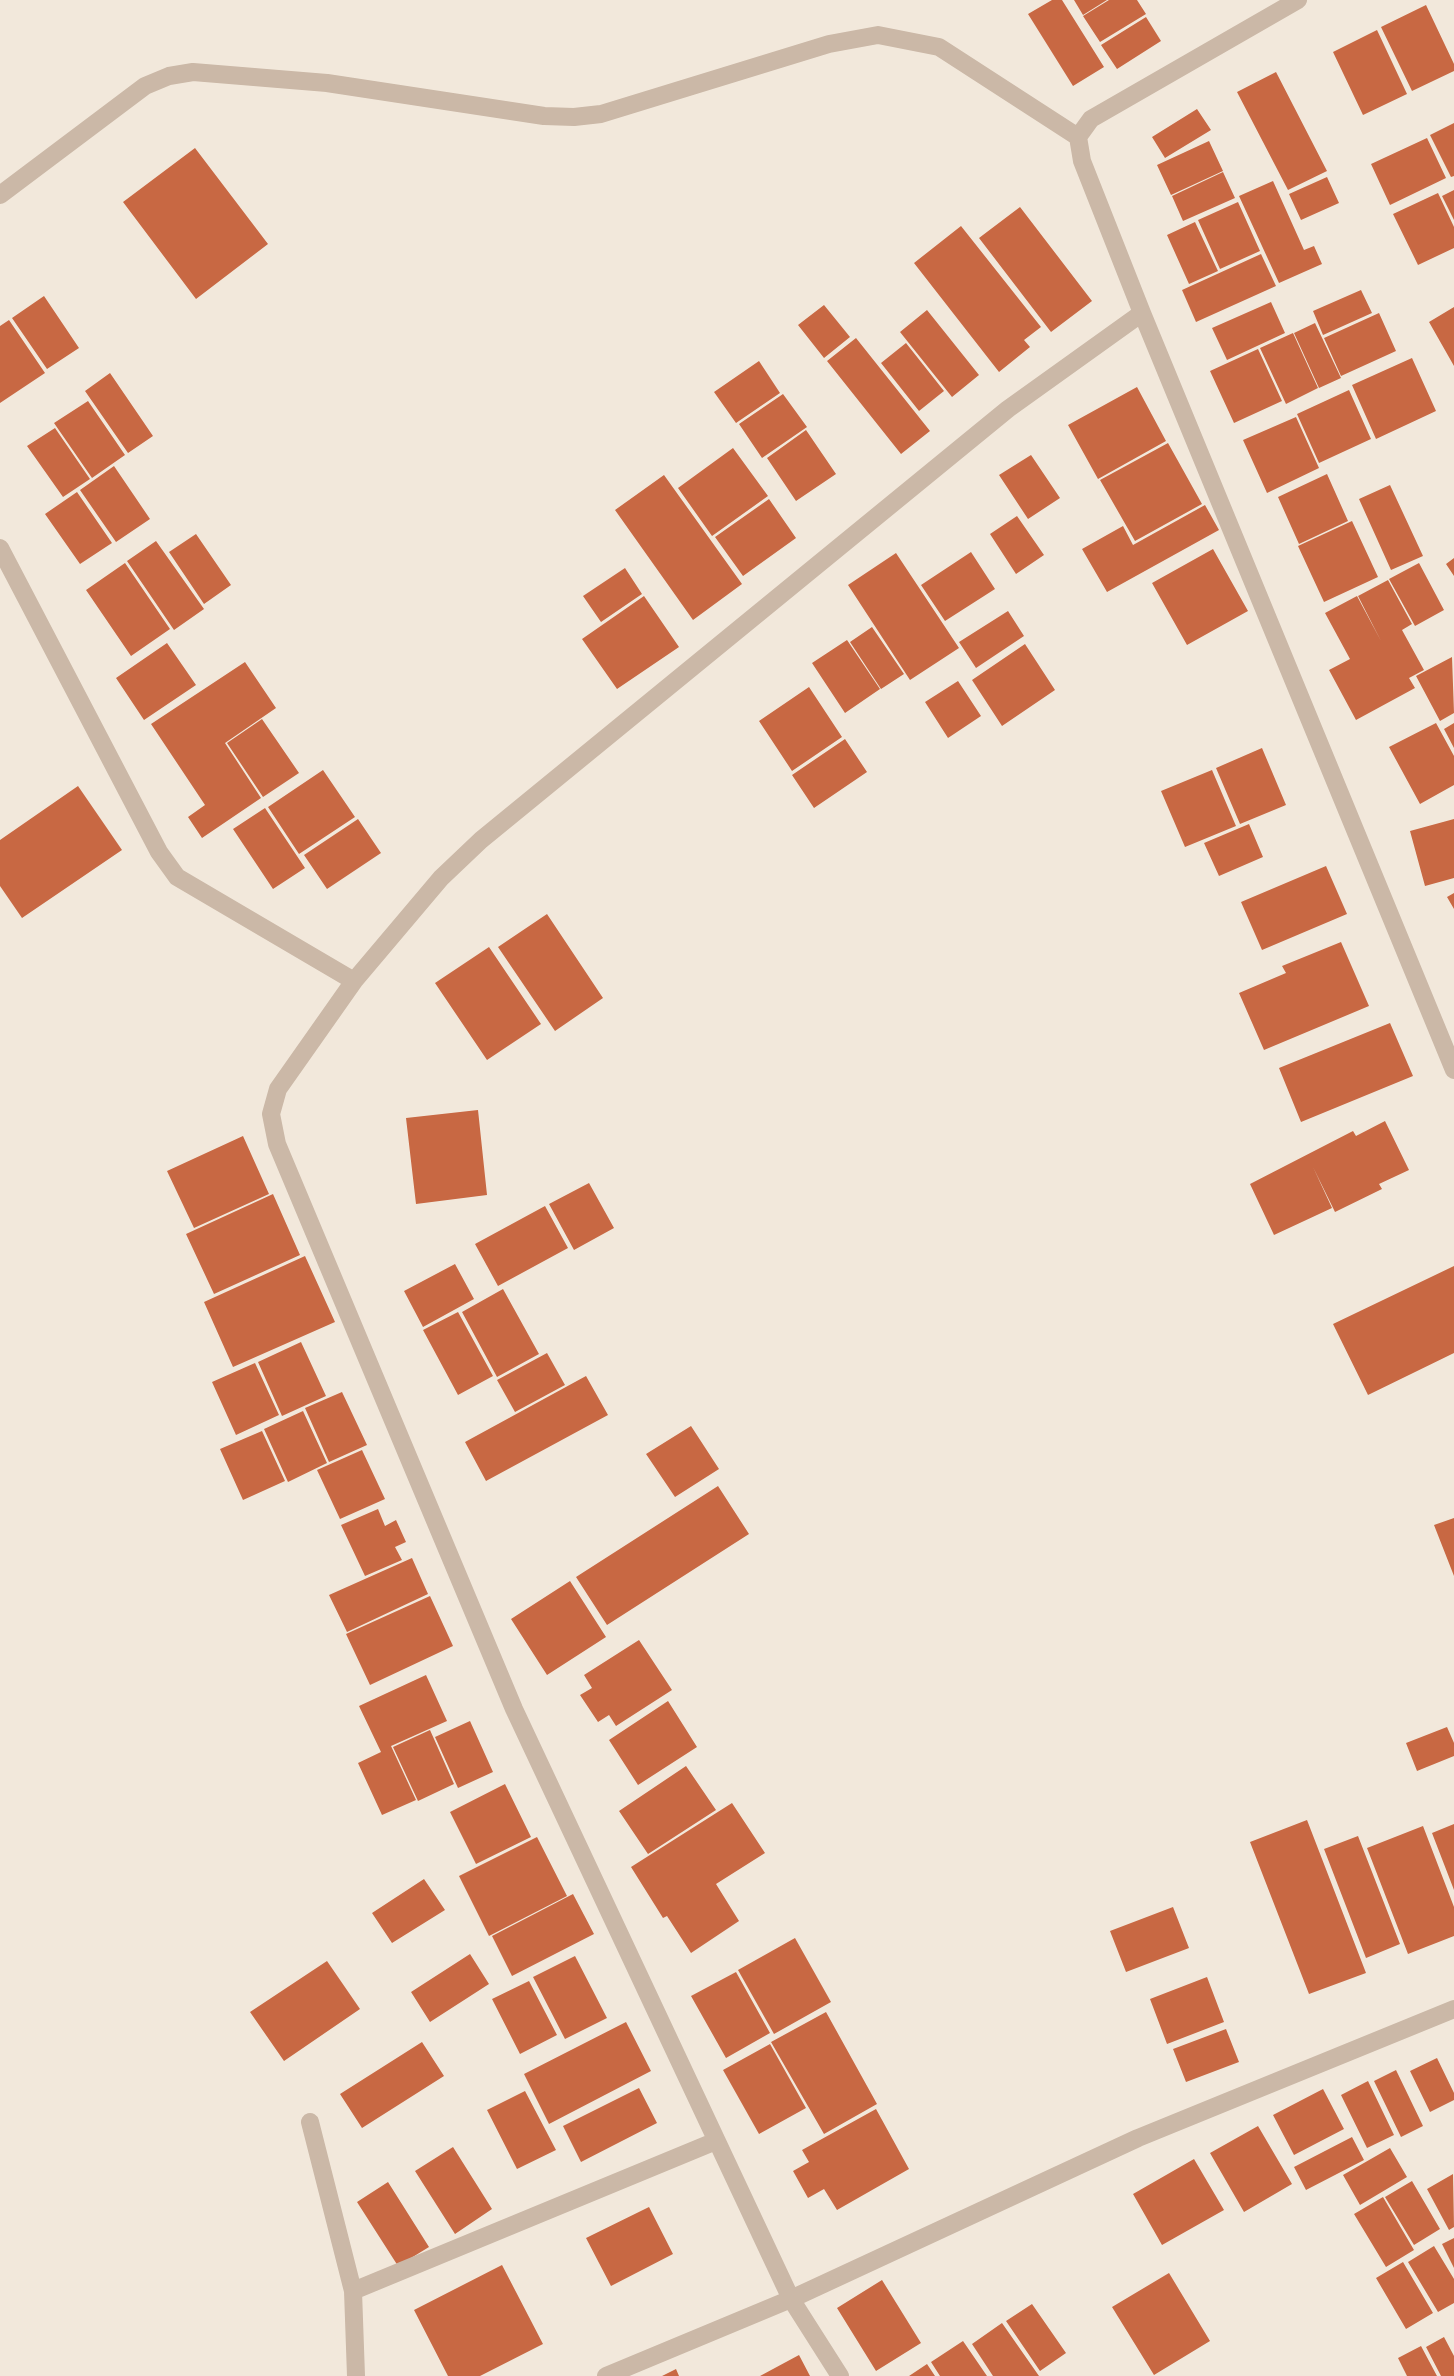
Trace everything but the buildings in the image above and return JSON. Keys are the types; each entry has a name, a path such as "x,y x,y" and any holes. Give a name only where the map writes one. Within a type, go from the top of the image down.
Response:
{"street":[{"path":"1298,0 1091,119 1078,137 1082,160 1142,313 1454,1070"},
{"path":"0,195 145,86 169,76 193,72 327,83 544,116 575,117 601,114 828,44 878,35 939,47 1078,137"},
{"path":"840,2376 791,2299 514,1709 277,1144 271,1114 278,1089 354,981 441,878 481,840 1008,409 1142,313"},
{"path":"0,548 159,852 177,877 354,981"},
{"path":"606,2376 791,2299 1138,2138 1453,2012"},
{"path":"310,2122 353,2291 356,2376"},
{"path":"353,2291 716,2141"}]}
